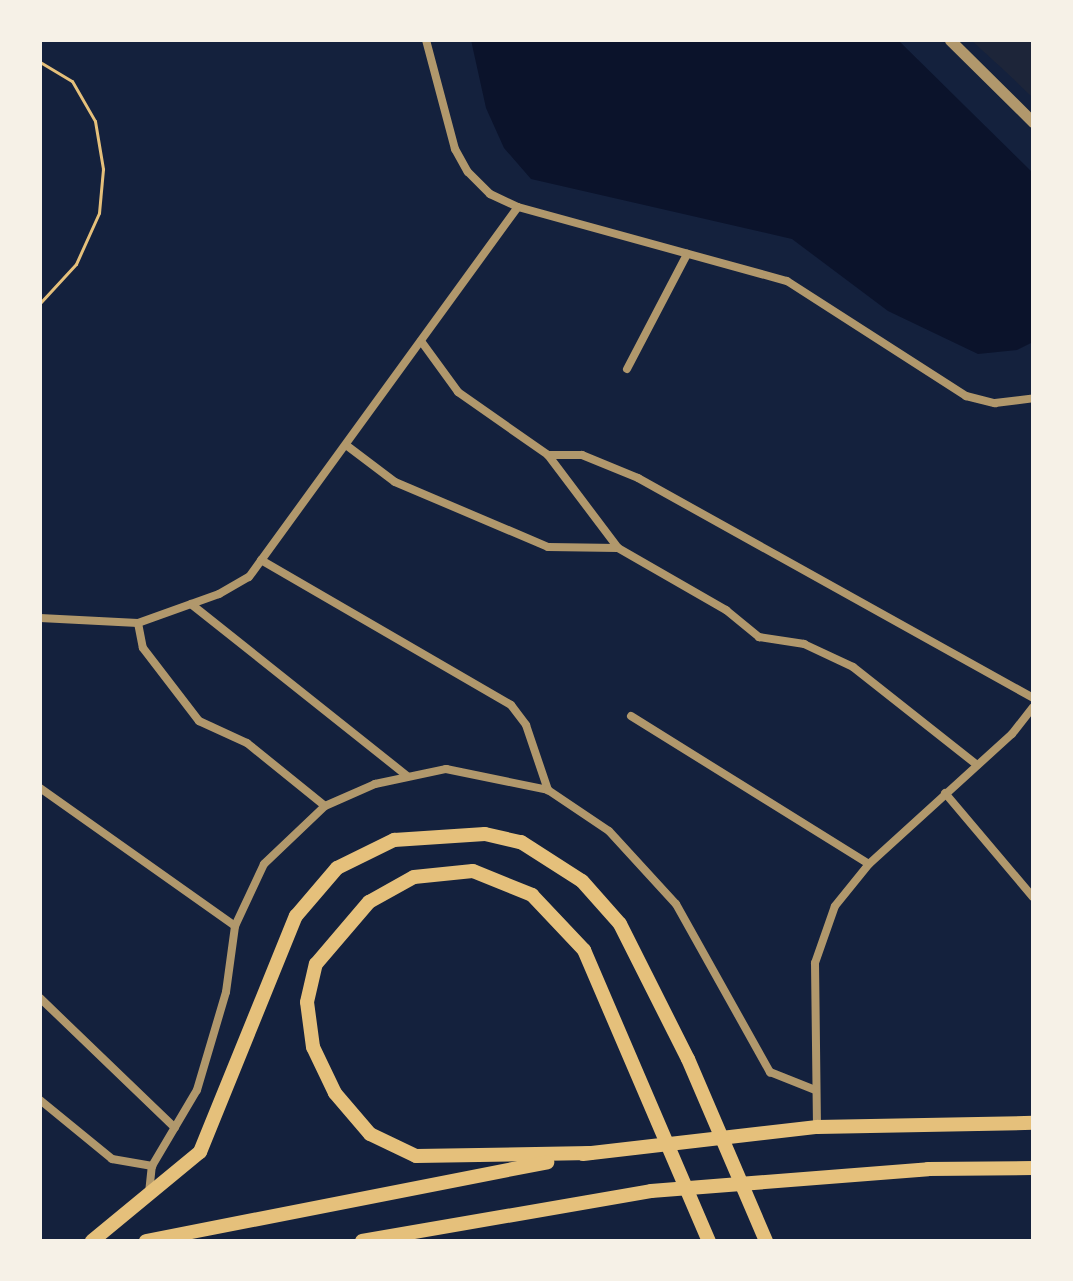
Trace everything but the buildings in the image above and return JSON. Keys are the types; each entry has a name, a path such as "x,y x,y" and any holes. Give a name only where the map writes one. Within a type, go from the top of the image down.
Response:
{"highway":[{"path":"92,1241 148,1200 200,1152 296,916 337,868 394,840 497,837 521,842 582,881 620,924 688,1059 766,1241"},
{"path":"591,1153 416,1156 370,1134 335,1093 313,1047 307,1002 316,964 369,902 414,877 473,871 532,895 584,950 709,1241"},
{"path":"146,1241 591,1153 817,1127 1033,1123"},
{"path":"362,1241 651,1191 928,1169 1033,1168"}],"street":[{"path":"426,40 461,161 490,194 518,207 801,287 966,396 995,403 1033,398"},
{"path":"950,40 1033,122"},
{"path":"40,618 138,623 191,604 249,577 518,207"},
{"path":"627,369 687,254"},
{"path":"421,341 458,392 548,455 618,548 726,610 759,637 804,644 853,667 977,765"},
{"path":"346,445 395,482 548,547 618,548"},
{"path":"548,455 582,455 638,478 1033,698"},
{"path":"261,560 511,705 526,725 548,790"},
{"path":"191,604 407,776"},
{"path":"138,623 143,648 199,721 247,743 325,806"},
{"path":"817,1127 815,963 835,906 869,864 977,765 1033,707"},
{"path":"631,716 869,864"},
{"path":"148,1200 152,1166 197,1090 226,992 235,926 264,864 325,806 407,776 446,769 548,790 609,831 676,904 770,1072 815,1090"},
{"path":"40,788 235,926"},
{"path":"945,793 1033,897"},
{"path":"40,998 175,1128"},
{"path":"40,1100 112,1159 152,1166"}],"path":[{"path":"40,62 72,81 95,121 103,169 99,213 76,264 40,303"}],"shaded area":[{"path":"471,40 898,40 1033,173 1033,342 1017,350 978,354 888,311 792,239 531,179 504,148 486,108"},
{"path":"971,40 1033,40 1033,98 1006,72"}]}
